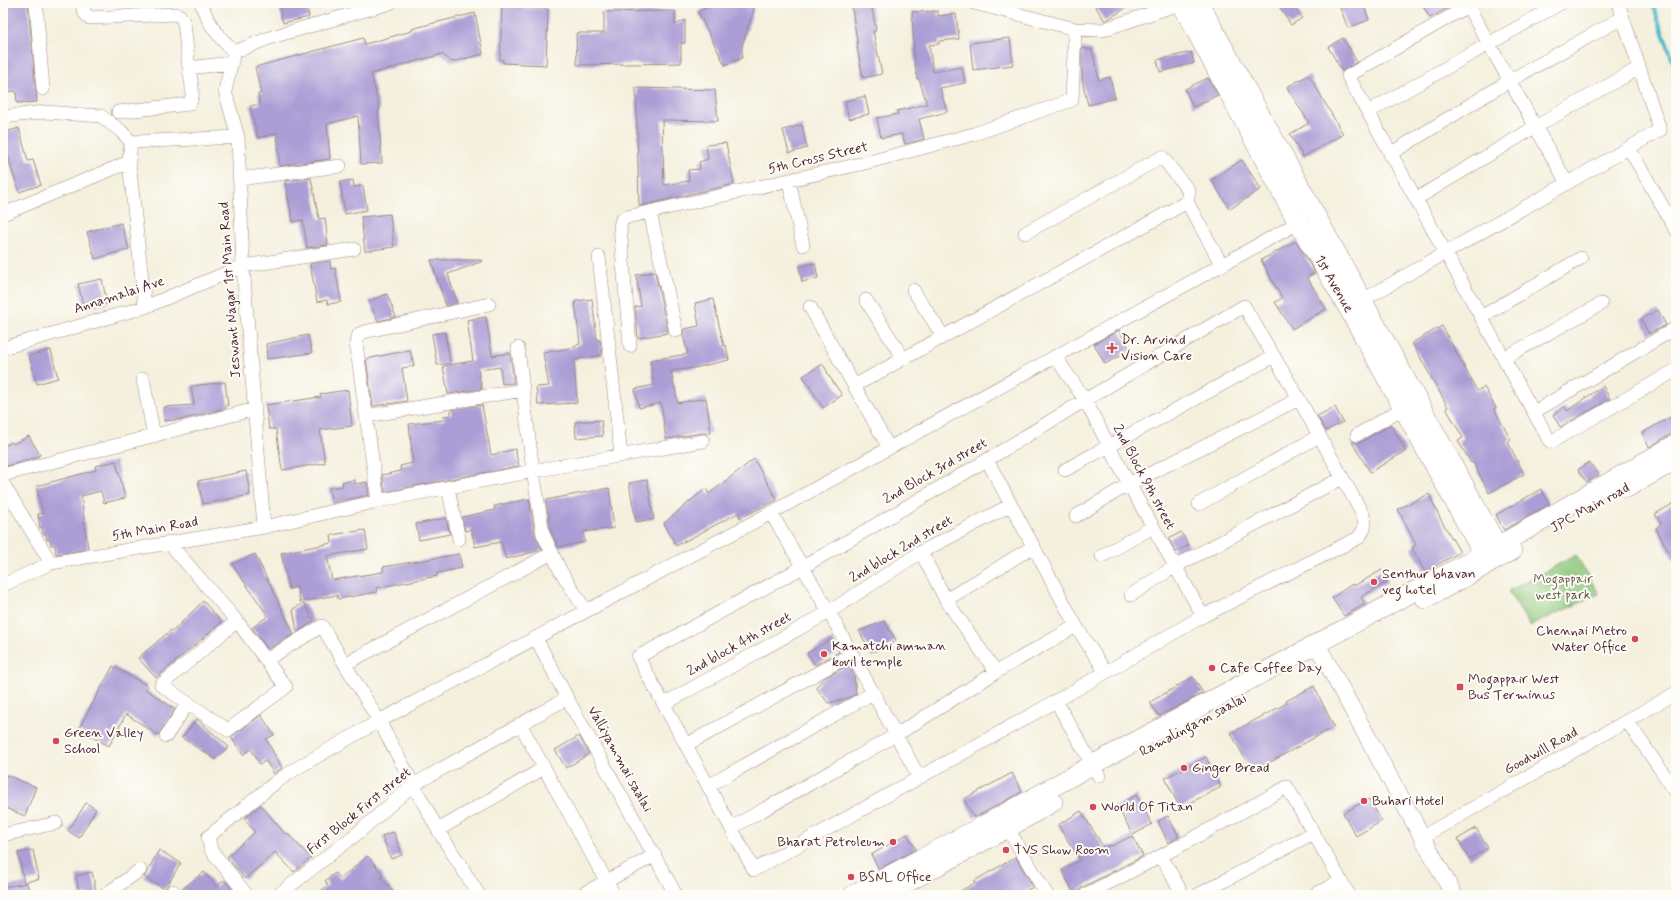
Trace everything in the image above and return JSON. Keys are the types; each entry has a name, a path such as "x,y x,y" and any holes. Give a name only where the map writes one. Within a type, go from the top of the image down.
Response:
{"main road":[{"name":"1st Avenue","path":"1182,3 1298,223 1355,304 1493,555"},
{"name":"1st Avenue","path":"1200,3 1311,208 1403,408 1493,555"},
{"path":"852,895 912,872 1095,770 1493,555 1676,444"},
{"name":"JPC Main road","path":"1493,555 1676,460"},
{"path":"884,895 912,872"}],"street":[{"path":"36,3 43,89"},
{"path":"82,3 84,12 89,18 176,14 180,16 184,23 192,100 189,104 118,112"},
{"path":"189,68 233,58 272,37 390,3"},
{"path":"974,3 989,5 1075,29 1102,30 1182,3"},
{"path":"1368,112 1561,3"},
{"path":"1355,304 1660,130 1618,3"},
{"path":"204,4 207,19 233,58"},
{"path":"1567,183 1488,44 1469,4 1348,76 1551,442 1676,370"},
{"path":"1390,154 1509,81 1622,18"},
{"name":"5th Cross Street","path":"630,346 620,226 622,220 627,217 870,162 974,134 1072,100 1075,29"},
{"name":"Jeswant Nagar 1st Main Road","path":"233,58 225,91 238,138 243,266 264,527"},
{"path":"1416,199 1535,127 1639,68"},
{"path":"3,117 45,112 101,116 131,142 238,138"},
{"path":"131,142 129,162 145,307"},
{"path":"1629,148 1670,208 1676,230"},
{"path":"1025,233 1162,157 1189,191 1187,202 1222,265"},
{"path":"3,214 129,162"},
{"path":"239,179 340,166"},
{"path":"789,181 803,245"},
{"path":"854,386 1187,202"},
{"path":"247,895 211,850 208,837 276,782 297,768 379,721 771,513 1222,265 1298,223 1311,208"},
{"path":"650,212 676,331"},
{"name":"Annamalai Ave","path":"3,348 145,307 243,266 354,249"},
{"path":"599,257 621,455"},
{"path":"1481,317 1582,258"},
{"path":"912,290 943,336"},
{"path":"866,300 903,358"},
{"path":"378,501 356,343 359,334 489,304"},
{"path":"1504,358 1601,304"},
{"name":"2nd Block 3rd street","path":"664,704 638,657 803,567 987,460 1244,306 1274,356"},
{"path":"810,307 889,448"},
{"path":"1534,412 1676,328"},
{"path":"518,348 533,471 543,534 552,554 586,611"},
{"name":"2nd Block 9th street","path":"1055,356 1085,400 1108,446 1174,567 1203,616"},
{"path":"664,704 754,870 1056,701 1105,671 1203,616 1358,538 1364,532 1366,524 1363,515 1274,356 1065,470"},
{"path":"143,379 154,436"},
{"path":"366,416 524,390"},
{"path":"1076,516 1129,484 1299,399"},
{"path":"1357,435 1403,408"},
{"path":"3,475 255,409"},
{"path":"1199,504 1319,436"},
{"name":"5th Main Road","path":"3,585 51,563 168,542 264,527 378,501 533,471 703,441"},
{"path":"987,460 1076,626 1105,671"},
{"path":"1130,595 1174,567 1342,478"},
{"path":"3,484 51,563"},
{"path":"448,488 459,539"},
{"name":"2nd block 2nd street","path":"829,612 921,552 1011,505"},
{"path":"771,513 829,612 919,777"},
{"path":"1102,556 1153,528"},
{"path":"168,542 237,621 286,687 228,730 161,686 237,621"},
{"path":"946,600 1034,546"},
{"path":"921,552 946,600 996,672"},
{"path":"345,664 552,554"},
{"name":"2nd block 4th street","path":"664,704 829,612"},
{"path":"266,660 322,626 379,721 438,830 479,895"},
{"path":"731,828 896,735 996,672 1076,626"},
{"name":"Valliyammai saalai","path":"536,638 567,698 676,895"},
{"path":"1320,649 1454,895"},
{"path":"686,745 852,654"},
{"path":"708,786 874,693"},
{"name":"Goodwill Road","path":"1422,837 1676,694"},
{"name":"First Block First street","path":"278,895 359,832 413,785 567,698"},
{"path":"1056,701 1095,770"},
{"path":"166,736 188,703"},
{"path":"1627,721 1676,792"},
{"path":"520,724 614,895"},
{"path":"438,830 544,768"},
{"path":"1085,895 1161,856 1287,787 1349,895"},
{"path":"1004,822 1047,895"},
{"path":"3,835 56,823"},
{"path":"1198,895 1313,833"},
{"path":"581,895 655,855"},
{"path":"1161,856 1182,895"},
{"path":"105,895 140,870"},
{"path":"1314,895 1341,881"}],"green space":[{"name":"Mogappair west park","path":"1576,555 1599,594 1530,626 1508,591"}],"building":[{"path":"3,3 28,3 37,102 17,103 16,91 3,92"},
{"path":"278,3 306,3 309,17 283,23"},
{"path":"748,3 754,9 742,46 742,58 725,65 698,12 711,5"},
{"path":"851,3 871,3 876,31 873,31 882,74 863,78"},
{"path":"1093,3 1134,3 1105,21"},
{"path":"1288,3 1292,3 1302,18 1291,25 1280,8"},
{"path":"1338,3 1363,3 1369,20 1348,28"},
{"path":"1421,3 1457,3 1430,18"},
{"path":"502,7 548,9 546,65 503,63 503,60 500,60"},
{"path":"675,11 675,25 685,20 685,43 681,43 681,63 577,65 576,33 604,33 604,12"},
{"path":"938,11 938,16 956,14 959,39 939,41 939,44 929,45 933,72 962,67 965,83 940,88 947,112 919,119 924,139 905,144 902,134 881,138 877,118 898,114 897,111 927,104 919,79 917,79 913,49 912,12"},
{"path":"475,13 483,54 452,62 442,54 371,74 380,110 378,111 382,163 361,164 358,116 327,124 330,159 280,166 277,133 258,138 250,106 260,104 258,94 261,93 255,67 363,38 365,44 412,31 412,29"},
{"path":"1010,38 1013,65 973,70 970,43"},
{"path":"1343,38 1357,62 1342,71 1328,47"},
{"path":"1082,48 1092,50 1099,80 1110,77 1115,98 1088,105 1082,80"},
{"path":"1191,52 1194,63 1160,72 1157,60"},
{"path":"1309,75 1343,134 1303,157 1290,134 1309,123 1287,87"},
{"path":"1208,78 1218,95 1193,107 1185,89"},
{"path":"636,88 715,90 718,121 662,120 664,185 689,181 688,170 700,169 699,162 708,159 706,145 726,143 734,184 639,206"},
{"path":"865,96 869,114 849,119 845,101"},
{"path":"802,125 807,148 789,153 783,130"},
{"path":"19,128 28,161 33,160 41,185 19,192 3,133"},
{"path":"1242,160 1261,189 1230,209 1211,180"},
{"path":"311,178 319,219 325,218 328,245 307,248 303,220 293,222 285,181"},
{"path":"353,180 354,187 363,186 367,210 345,214 340,182"},
{"path":"390,214 394,247 365,251 361,217"},
{"path":"121,223 129,249 95,259 87,232"},
{"path":"1296,241 1315,273 1307,277 1326,309 1292,329 1275,302 1282,298 1261,260"},
{"path":"431,260 483,261 448,274 457,303 446,306"},
{"path":"330,261 331,269 335,268 341,302 328,304 327,300 317,302 310,264"},
{"path":"815,263 818,278 802,282 799,267"},
{"path":"655,272 668,333 638,338 635,307 641,306 636,275"},
{"path":"102,279 107,304 84,309 78,284"},
{"path":"387,294 396,317 378,321 369,301"},
{"path":"592,299 597,340 600,340 602,355 574,360 577,403 538,405 536,387 549,386 543,353 576,347 575,345 580,344 575,301"},
{"path":"713,299 724,346 726,345 729,360 694,368 671,371 678,403 706,398 711,433 666,439 661,403 639,408 635,389 654,385 650,360 688,354 683,335 684,329 699,326 695,303"},
{"path":"1658,310 1666,325 1649,334 1641,319"},
{"path":"486,317 492,356 510,353 514,383 502,384 500,367 478,370 482,389 448,394 443,366 473,361 467,320"},
{"path":"1442,326 1477,391 1484,387 1496,408 1494,409 1511,440 1508,442 1524,474 1489,493 1473,462 1471,463 1458,441 1463,438 1446,408 1448,407 1412,343"},
{"path":"1119,330 1130,350 1105,364 1094,344"},
{"path":"445,332 450,363 437,365 432,334"},
{"path":"308,335 312,353 267,359 266,344"},
{"path":"51,350 58,378 37,384 29,356"},
{"path":"410,350 414,366 402,368 407,401 373,406 366,359"},
{"path":"823,364 827,373 842,395 823,408 803,376"},
{"path":"225,382 228,405 226,405 226,408 184,419 164,421 164,407 194,405 191,386"},
{"path":"1603,386 1610,399 1560,427 1553,415 1565,407 1567,411"},
{"path":"348,390 352,426 320,430 325,463 282,470 276,429 269,429 266,405 321,397 320,394"},
{"path":"482,405 491,455 515,449 519,466 385,492 382,475 401,471 400,466 413,463 409,424 444,420 444,416 451,415 451,410"},
{"path":"1335,407 1343,422 1326,431 1317,416"},
{"path":"1676,414 1676,433 1671,434 1649,447 1642,433"},
{"path":"601,420 603,436 576,438 575,422"},
{"path":"1391,425 1406,451 1370,472 1352,442 1361,442"},
{"path":"29,436 40,455 35,458 6,466 3,460 3,446 12,442 13,444"},
{"path":"754,459 777,500 740,518 738,513 676,546 664,523 706,488 709,494"},
{"path":"116,461 125,498 104,503 101,491 81,496 88,549 56,554 55,545 51,545 50,540 47,540 46,534 43,534 42,527 40,528 38,514 43,513 36,486 96,470 95,466"},
{"path":"1589,462 1599,475 1587,482 1578,470"},
{"path":"246,471 250,495 203,504 198,481"},
{"path":"355,480 355,484 367,482 369,495 332,503 329,488 343,486 342,482"},
{"path":"647,480 654,519 636,522 629,483"},
{"path":"609,488 614,528 583,532 585,542 558,547 551,532 546,500"},
{"path":"1541,489 1549,504 1504,530 1496,515"},
{"path":"1429,494 1441,520 1460,552 1425,572 1412,548 1416,545 1398,509"},
{"path":"529,499 535,535 542,550 506,559 501,542 475,547 471,529 465,531 462,517 495,510 494,506"},
{"path":"1676,502 1676,565 1656,528 1661,523 1655,514"},
{"path":"446,518 450,534 419,540 416,524"},
{"path":"365,530 368,549 327,556 332,580 383,572 383,567 459,554 462,568 437,573 437,576 376,588 377,592 338,599 337,595 300,602 297,587 289,589 281,553 332,543 331,535"},
{"path":"1181,532 1189,545 1176,552 1169,539"},
{"path":"255,554 294,634 268,649 252,628 268,616 232,564"},
{"path":"1382,570 1387,582 1361,597 1365,604 1344,616 1332,598 1352,584 1354,586"},
{"path":"203,601 222,622 156,678 138,658 171,630 173,631"},
{"path":"304,603 314,621 297,632 293,609"},
{"path":"884,621 896,640 888,647 871,652 859,631"},
{"name":"Kamatchi amman kovil temple","path":"832,639 839,652 815,665 807,653"},
{"path":"849,665 854,675 856,694 845,699 828,703 816,687 824,678"},
{"path":"113,666 148,686 145,689 175,709 158,735 126,714 109,746 78,730"},
{"path":"1193,677 1203,693 1159,716 1150,702"},
{"path":"1314,686 1334,727 1252,772 1231,733 1287,703 1286,701"},
{"path":"261,715 274,735 266,739 282,768 274,774 266,761 260,764 251,749 243,755 231,737"},
{"path":"197,719 229,747 215,759 182,738"},
{"path":"579,736 589,754 566,768 555,750"},
{"path":"1206,757 1221,787 1180,808 1165,778"},
{"path":"1012,773 1022,792 974,818 964,799"},
{"path":"6,775 36,787 25,816 3,807 3,783"},
{"path":"1136,795 1152,824 1133,835 1117,806"},
{"path":"1369,799 1382,821 1356,836 1343,813"},
{"path":"86,803 96,809 79,838 68,831"},
{"path":"261,805 285,834 287,833 311,858 294,872 275,852 245,879 227,857 255,832 244,819"},
{"path":"1081,811 1104,848 1111,845 1112,846 1132,836 1143,856 1081,888 1077,895 1075,895 1062,870 1080,860 1058,825"},
{"path":"1168,816 1179,837 1168,843 1158,821"},
{"path":"1476,828 1488,848 1469,859 1458,839"},
{"path":"394,832 402,855 391,859 382,836"},
{"path":"907,834 916,849 879,869 871,855"},
{"path":"33,850 39,879 24,882 18,853"},
{"path":"159,850 181,863 165,889 144,877"},
{"path":"368,856 383,875 381,877 396,895 316,895 328,885 325,881 335,873 340,879"},
{"path":"1016,857 1033,887 1018,895 953,895 975,883 974,881"},
{"path":"92,872 97,895 80,895 76,876"},
{"path":"204,872 216,887 224,880 232,890 226,895 184,895 182,889"},
{"path":"27,883 30,895 3,895 3,887"}],"waterway":[{"path":"1652,3 1676,69"}],"place":[{"name":"Dr. Arvind Vision Care","path":"1112,348"},
{"name":"Senthur bhavan veg hotel","path":"1374,582"},
{"name":"Chennai Metro Water Office","path":"1635,639"},
{"name":"Kamatchi amman kovil temple","path":"824,654"},
{"name":"Cafe Coffee Day","path":"1212,668"},
{"name":"Mogappair West Bus Terminus","path":"1460,687"},
{"name":"Green Valley School","path":"56,741"},
{"name":"Ginger Bread","path":"1184,768"},
{"name":"Buhari Hotel","path":"1364,801"},
{"name":"World Of Titan","path":"1093,807"},
{"name":"Bharat Petroleum","path":"893,842"},
{"name":"TVS Show Room","path":"1006,850"},
{"name":"BSNL Office","path":"851,877"}]}
